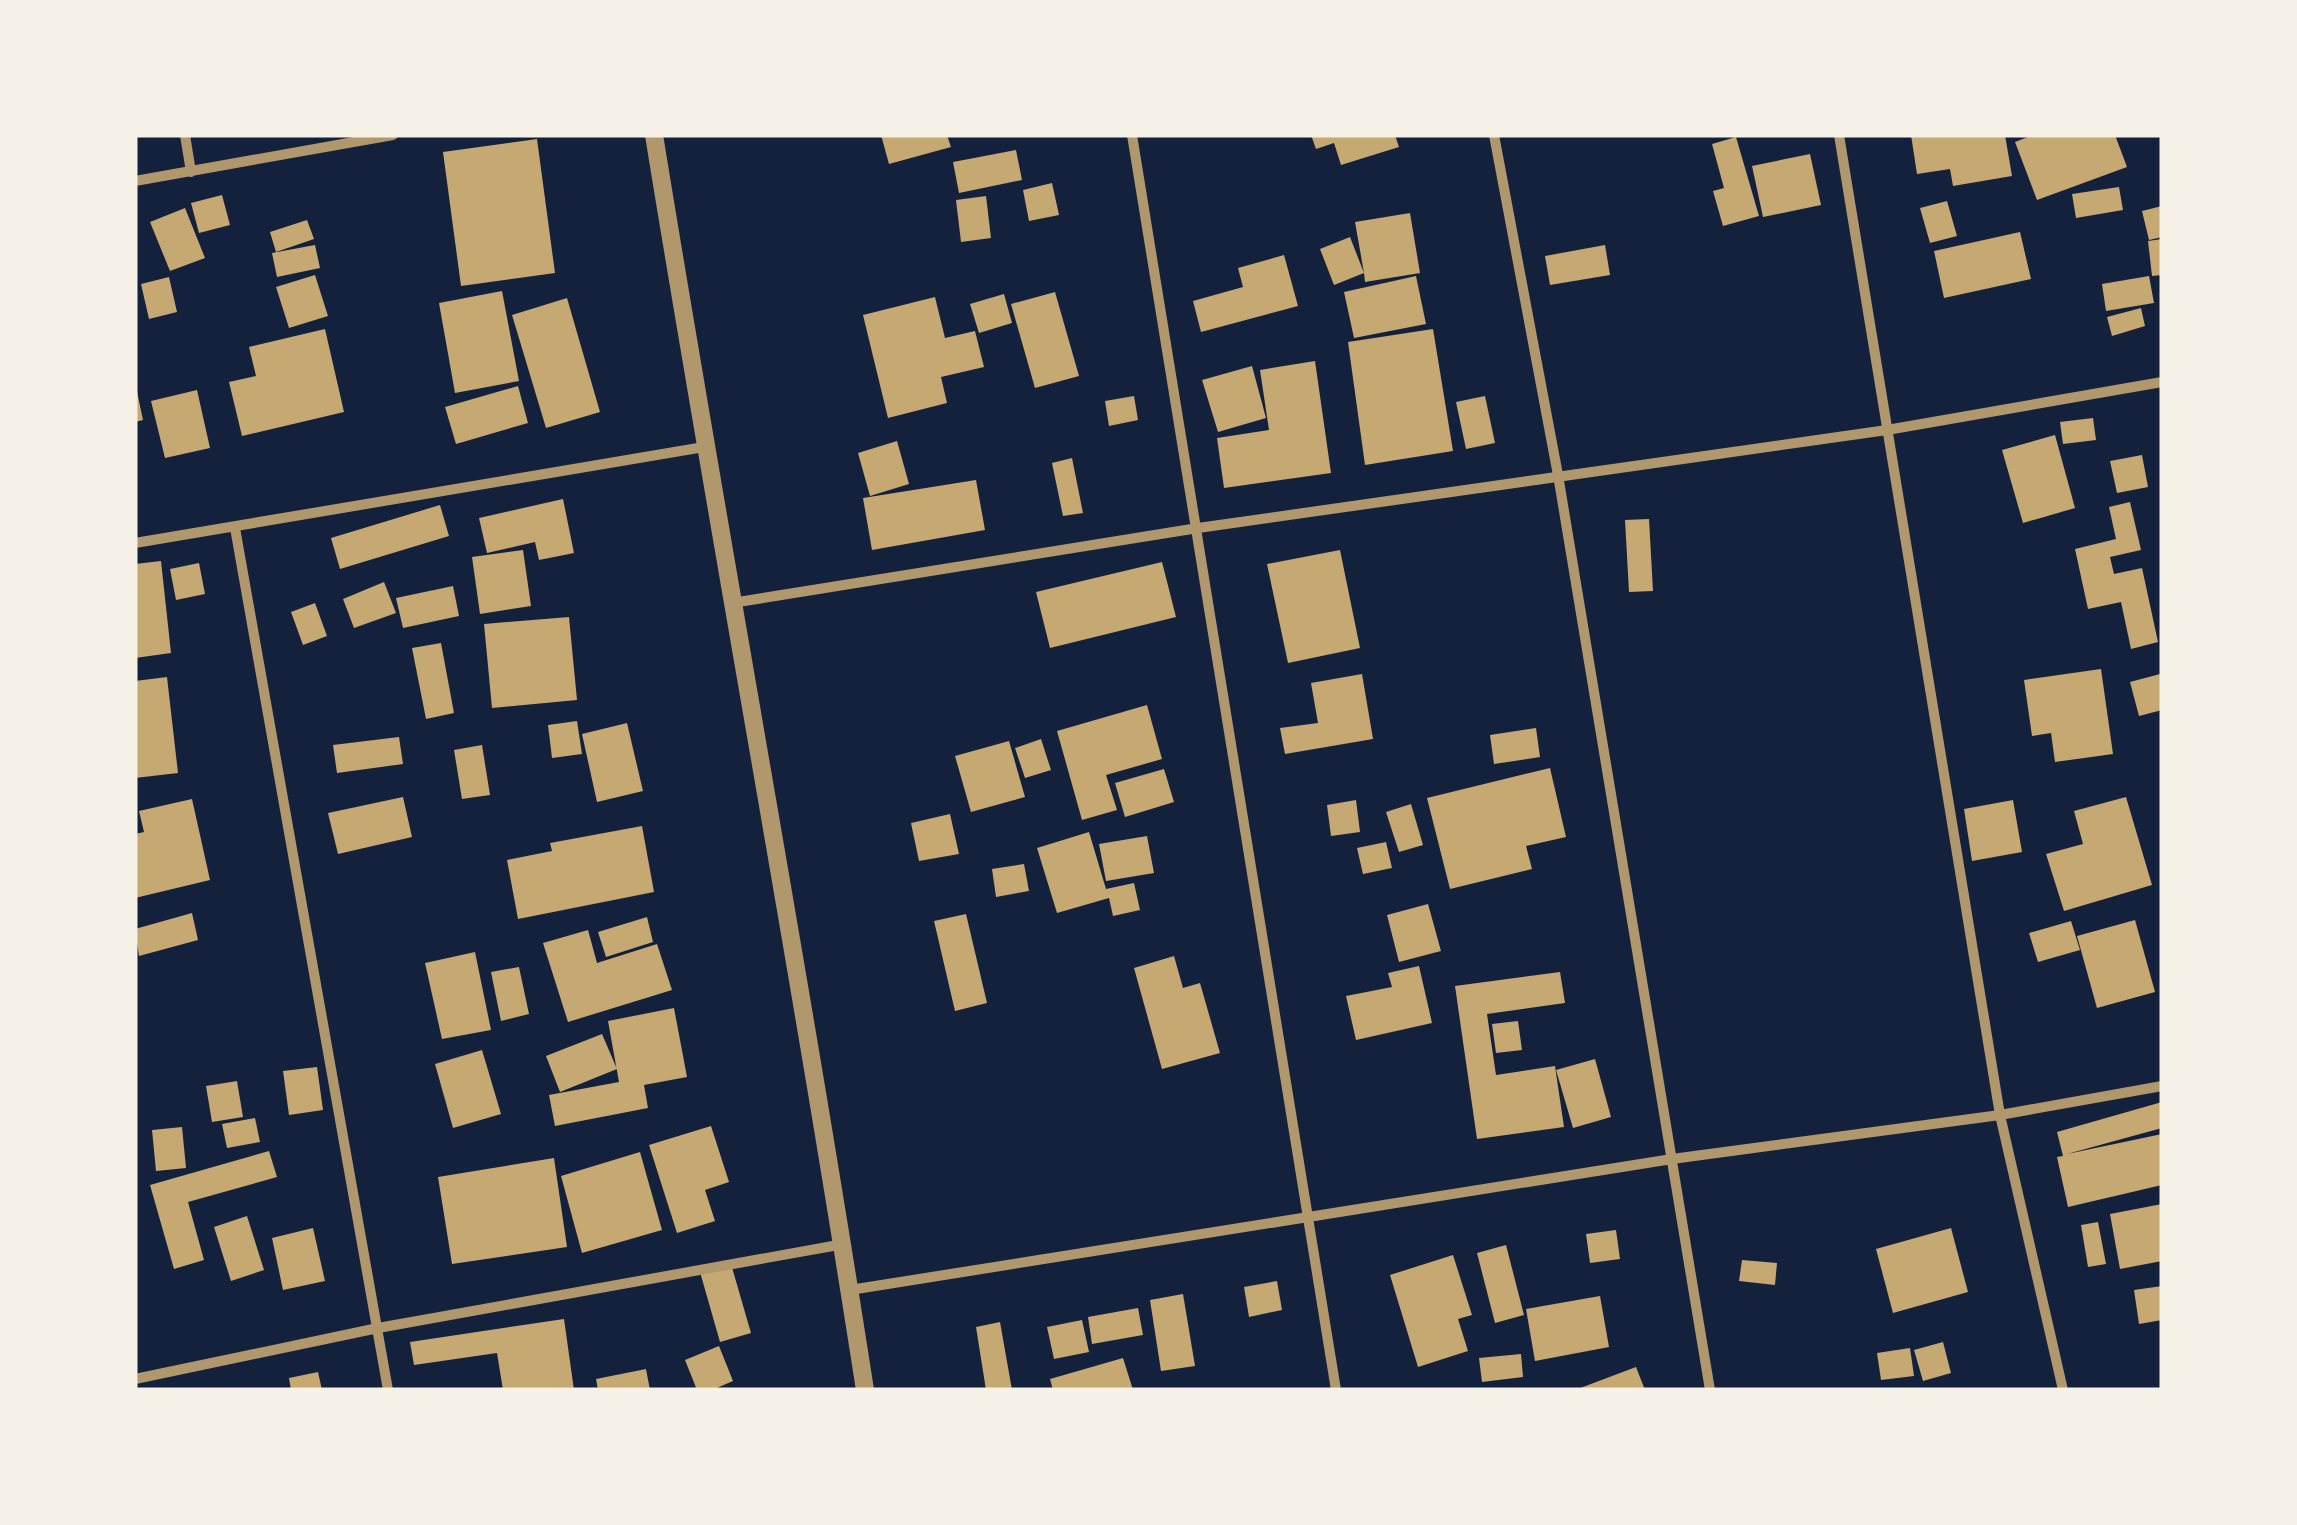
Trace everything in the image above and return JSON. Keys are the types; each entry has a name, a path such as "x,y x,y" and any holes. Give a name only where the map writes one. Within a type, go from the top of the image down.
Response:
{"street":[{"path":"185,135 192,172"},
{"path":"135,181 393,135"},
{"path":"654,135 704,446 844,1244 865,1390"},
{"path":"1132,135 1336,1390"},
{"path":"1494,135 1558,474 1710,1390"},
{"path":"1838,135 2000,1115 2063,1390"},
{"path":"732,602 1558,474 1887,430 2162,382"},
{"path":"135,544 704,446"},
{"path":"235,528 388,1390"},
{"path":"850,1290 1672,1159 2000,1115 2162,1086"},
{"path":"135,1379 378,1328 844,1244"}],"building":[{"path":"881,135 947,135 951,147 889,164"},
{"path":"1311,135 1395,135 1399,147 1341,165 1334,143 1316,149"},
{"path":"1911,135 2005,135 2012,176 1953,186 1950,169 1917,174"},
{"path":"2033,135 2115,135 2127,167 2037,200 2015,142"},
{"path":"1736,137 1759,216 1723,226 1713,191 1724,188 1712,144"},
{"path":"537,139 555,273 461,286 443,152"},
{"path":"1016,150 1022,180 959,193 953,162"},
{"path":"1810,154 1821,205 1763,217 1752,166"},
{"path":"1052,183 1059,215 1029,221 1023,190"},
{"path":"2119,187 2123,210 2076,218 2072,194"},
{"path":"222,195 230,225 199,233 191,203"},
{"path":"986,196 991,238 961,242 956,200"},
{"path":"1947,201 1957,236 1930,243 1920,208"},
{"path":"2162,206 2162,237 2149,240 2142,211"},
{"path":"185,208 205,258 170,271 150,222"},
{"path":"1410,213 1420,273 1365,282 1355,222"},
{"path":"307,220 314,239 276,252 270,232"},
{"path":"2020,232 2031,279 1944,298 1934,251"},
{"path":"1350,237 1364,273 1334,285 1320,249"},
{"path":"2162,239 2162,275 2152,276 2148,241"},
{"path":"315,245 320,268 277,277 272,253"},
{"path":"1605,245 1610,275 1550,285 1545,256"},
{"path":"1284,255 1298,306 1201,332 1193,301 1243,287 1238,268"},
{"path":"315,275 328,316 289,328 276,287"},
{"path":"1416,276 1426,324 1354,338 1344,292"},
{"path":"2149,276 2154,303 2106,311 2102,284"},
{"path":"169,277 177,312 149,319 141,284"},
{"path":"502,291 519,381 455,393 439,303"},
{"path":"1055,292 1079,376 1035,388 1011,304"},
{"path":"1004,294 1012,323 979,333 970,304"},
{"path":"935,297 945,338 975,331 984,367 941,377 947,403 888,418 863,315"},
{"path":"567,298 600,412 546,428 512,315"},
{"path":"2141,308 2145,326 2112,336 2107,317"},
{"path":"325,329 344,412 242,436 229,382 256,376 249,347"},
{"path":"1433,329 1453,451 1365,465 1348,342"},
{"path":"1315,361 1331,473 1224,488 1217,438 1269,430 1260,370"},
{"path":"1252,366 1266,418 1218,432 1202,380"},
{"path":"135,382 143,420 135,422"},
{"path":"518,386 528,423 456,444 445,407"},
{"path":"197,390 210,448 165,458 151,401"},
{"path":"1134,396 1138,420 1109,426 1105,401"},
{"path":"1485,396 1495,443 1466,449 1456,402"},
{"path":"2093,418 2096,440 2063,444 2060,422"},
{"path":"2055,435 2075,508 2023,523 2002,450"},
{"path":"897,441 909,484 870,496 858,453"},
{"path":"2142,455 2148,487 2117,493 2110,461"},
{"path":"1072,458 1083,513 1063,516 1052,463"},
{"path":"976,480 985,530 872,550 863,498"},
{"path":"563,499 574,553 539,560 535,542 487,553 479,518"},
{"path":"2130,502 2141,550 2110,557 2114,574 2142,568 2158,642 2131,649 2121,602 2088,609 2075,549 2116,539 2109,507"},
{"path":"440,505 449,536 340,569 331,538"},
{"path":"1649,519 1653,591 1629,592 1625,520"},
{"path":"523,550 531,606 480,614 472,557"},
{"path":"1340,550 1360,648 1288,663 1267,564"},
{"path":"161,561 171,653 135,658 135,564"},
{"path":"1162,562 1176,617 1050,648 1036,592"},
{"path":"199,563 205,594 176,600 170,569"},
{"path":"384,582 396,613 354,628 343,599"},
{"path":"453,586 459,616 403,628 396,598"},
{"path":"315,603 327,636 303,645 291,612"},
{"path":"569,617 577,700 492,708 484,624"},
{"path":"441,643 454,713 426,719 412,648"},
{"path":"2101,669 2113,754 2055,762 2051,733 2032,736 2024,680"},
{"path":"1362,674 1373,739 1285,754 1280,728 1318,723 1311,683"},
{"path":"2160,674 2162,710 2139,716 2130,682"},
{"path":"167,677 178,773 135,778 135,681"},
{"path":"1147,705 1162,759 1106,775 1117,810 1082,820 1057,731"},
{"path":"577,721 582,754 552,758 548,725"},
{"path":"627,723 643,791 597,802 582,734"},
{"path":"1536,728 1540,757 1494,764 1490,735"},
{"path":"399,737 403,764 337,773 333,745"},
{"path":"1041,739 1051,770 1025,778 1015,748"},
{"path":"1009,741 1025,797 971,812 955,756"},
{"path":"482,745 490,795 462,799 454,750"},
{"path":"1550,768 1566,837 1526,846 1532,869 1450,889 1427,798"},
{"path":"1164,769 1174,802 1125,817 1115,783"},
{"path":"403,797 412,837 338,854 328,813"},
{"path":"2126,797 2152,885 2064,911 2046,854 2083,844 2074,811"},
{"path":"192,799 210,880 135,898 135,834 144,832 139,811"},
{"path":"1356,800 1360,832 1331,836 1327,805"},
{"path":"2013,800 2022,852 1972,861 1964,809"},
{"path":"1411,804 1423,845 1399,852 1386,812"},
{"path":"950,814 959,854 919,861 911,823"},
{"path":"642,826 654,892 518,919 507,860 552,851 550,843"},
{"path":"1089,832 1106,889 1134,883 1140,910 1113,916 1109,898 1057,913 1037,848"},
{"path":"1147,836 1154,873 1106,881 1099,844"},
{"path":"1386,842 1392,868 1363,874 1357,848"},
{"path":"1024,864 1029,891 996,897 992,869"},
{"path":"1428,904 1441,951 1399,962 1387,915"},
{"path":"192,913 198,940 139,956 135,929"},
{"path":"966,914 987,1003 955,1011 934,921"},
{"path":"647,917 653,942 606,957 598,932"},
{"path":"2135,920 2155,992 2097,1008 2077,936"},
{"path":"2071,921 2080,950 2038,962 2029,933"},
{"path":"588,930 597,963 657,944 672,990 568,1022 543,943"},
{"path":"475,952 491,1030 442,1039 425,963"},
{"path":"1174,956 1183,988 1200,983 1220,1053 1162,1069 1134,968"},
{"path":"1419,966 1432,1023 1356,1040 1346,996 1392,987 1388,973"},
{"path":"519,967 529,1014 501,1021 491,972"},
{"path":"1560,972 1565,1003 1487,1014 1496,1075 1555,1066 1564,1127 1477,1139 1455,986"},
{"path":"674,1008 687,1077 644,1085 648,1108 555,1126 549,1095 619,1082 608,1021"},
{"path":"1518,1021 1522,1050 1496,1053 1492,1024"},
{"path":"602,1034 617,1069 560,1092 546,1056"},
{"path":"482,1050 501,1114 453,1128 435,1064"},
{"path":"1595,1059 1611,1117 1573,1128 1556,1070"},
{"path":"317,1067 323,1110 289,1115 283,1071"},
{"path":"237,1081 243,1117 212,1122 206,1086"},
{"path":"2162,1102 2162,1128 2067,1154 2162,1134 2162,1185 2068,1207 2057,1157 2063,1156 2057,1132"},
{"path":"255,1118 260,1142 227,1148 222,1124"},
{"path":"711,1126 729,1182 705,1190 715,1221 677,1233 649,1145"},
{"path":"182,1127 186,1168 156,1171 152,1130"},
{"path":"269,1151 277,1177 188,1202 204,1260 174,1269 150,1185"},
{"path":"640,1152 662,1230 582,1253 561,1176"},
{"path":"554,1158 567,1247 452,1264 438,1177"},
{"path":"2162,1204 2162,1261 2120,1269 2110,1214"},
{"path":"247,1216 264,1270 231,1281 214,1227"},
{"path":"2098,1222 2106,1264 2088,1267 2081,1225"},
{"path":"313,1228 325,1281 283,1290 272,1238"},
{"path":"1951,1228 1968,1292 1893,1313 1876,1249"},
{"path":"1616,1230 1620,1259 1590,1263 1586,1234"},
{"path":"1506,1245 1524,1315 1495,1323 1477,1253"},
{"path":"1453,1255 1472,1315 1458,1319 1468,1351 1418,1367 1390,1275"},
{"path":"1742,1260 1777,1263 1775,1285 1739,1281"},
{"path":"731,1264 751,1333 720,1342 700,1272"},
{"path":"1277,1281 1282,1310 1249,1317 1244,1287"},
{"path":"2162,1286 2162,1320 2139,1324 2134,1290"},
{"path":"1183,1294 1195,1366 1161,1371 1150,1300"},
{"path":"1600,1296 1609,1347 1535,1361 1526,1309"},
{"path":"1138,1308 1143,1335 1092,1344 1088,1317"},
{"path":"564,1319 574,1390 503,1390 497,1353 414,1365 410,1342"},
{"path":"1082,1320 1089,1352 1054,1359 1047,1327"},
{"path":"1000,1322 1012,1390 986,1390 976,1327"},
{"path":"1943,1342 1951,1373 1923,1381 1914,1350"},
{"path":"719,1346 733,1381 712,1390 697,1390 685,1360"},
{"path":"1910,1348 1914,1376 1881,1380 1877,1353"},
{"path":"1521,1354 1523,1377 1482,1382 1479,1358"},
{"path":"1123,1358 1133,1390 1053,1390 1050,1379"},
{"path":"1636,1367 1645,1390 1575,1390"},
{"path":"646,1369 650,1390 598,1390 596,1379"},
{"path":"318,1372 322,1390 291,1390 289,1378"}]}
